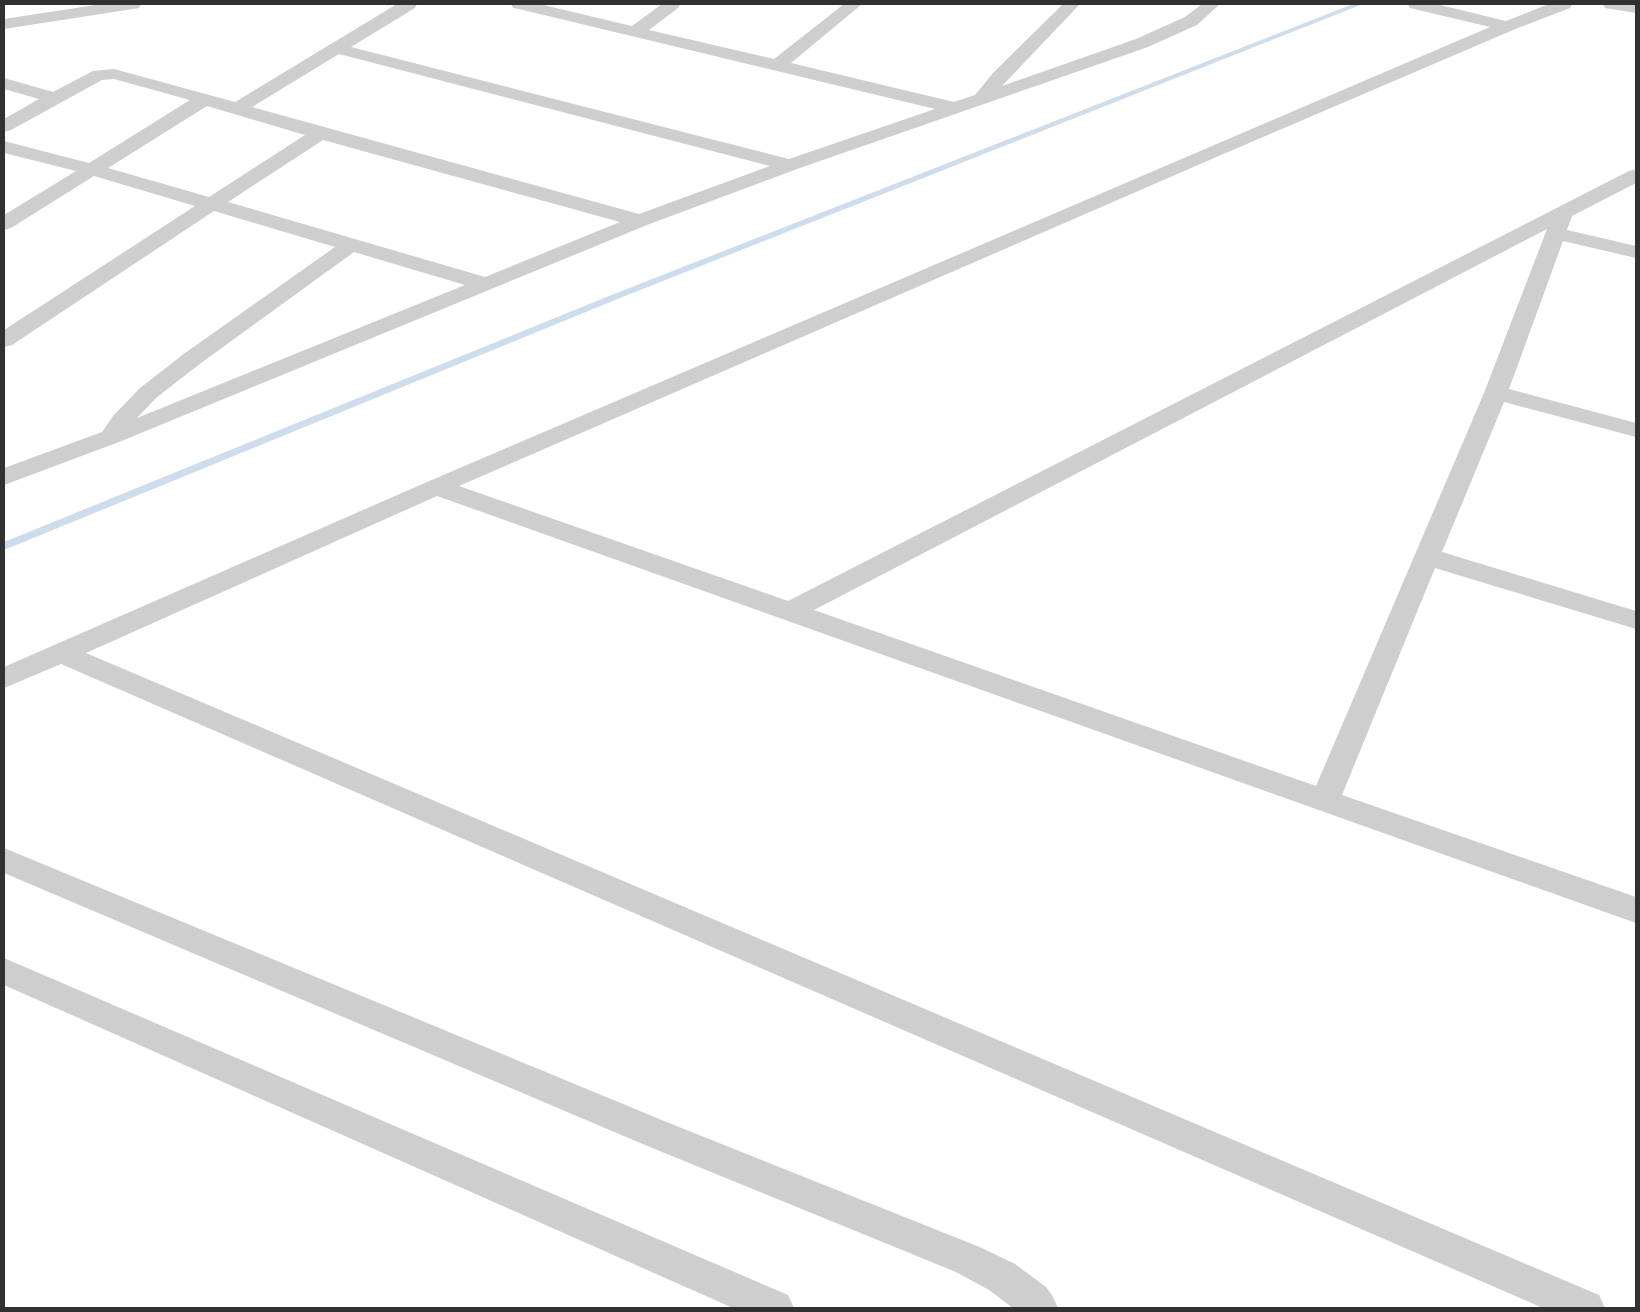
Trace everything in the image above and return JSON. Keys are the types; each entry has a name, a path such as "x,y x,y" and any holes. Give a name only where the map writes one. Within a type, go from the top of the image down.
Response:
{"street":[{"path":"4,24 133,4"},
{"path":"236,109 409,4"},
{"path":"519,4 956,108"},
{"path":"636,32 672,4"},
{"path":"778,65 854,4"},
{"path":"981,99 999,76 1072,4"},
{"path":"4,477 111,437 640,221 790,165 1142,43 1191,21 1212,4"},
{"path":"4,678 436,487 1507,26 1564,4"},
{"path":"1611,4 1636,8"},
{"path":"1420,5 1507,26"},
{"path":"335,48 790,165"},
{"path":"4,126 92,78 106,74 131,78 320,133 640,221"},
{"path":"4,83 55,98"},
{"path":"4,224 204,99"},
{"path":"4,340 320,133"},
{"path":"4,146 91,169 486,284"},
{"path":"791,611 1559,223 1636,175"},
{"path":"1559,223 1636,252"},
{"path":"1325,800 1496,393 1559,223"},
{"path":"111,437 127,414 148,393 193,358 351,245"},
{"path":"1496,393 1636,430"},
{"path":"4,456 29,467"},
{"path":"436,487 1636,910"},
{"path":"1428,557 1636,620"},
{"path":"61,653 1586,1308"},
{"path":"4,860 657,1134 969,1260 1002,1277 1033,1300 1039,1308"},
{"path":"4,971 775,1308"}],"waterway":[{"path":"4,546 617,296 1359,4"}]}
